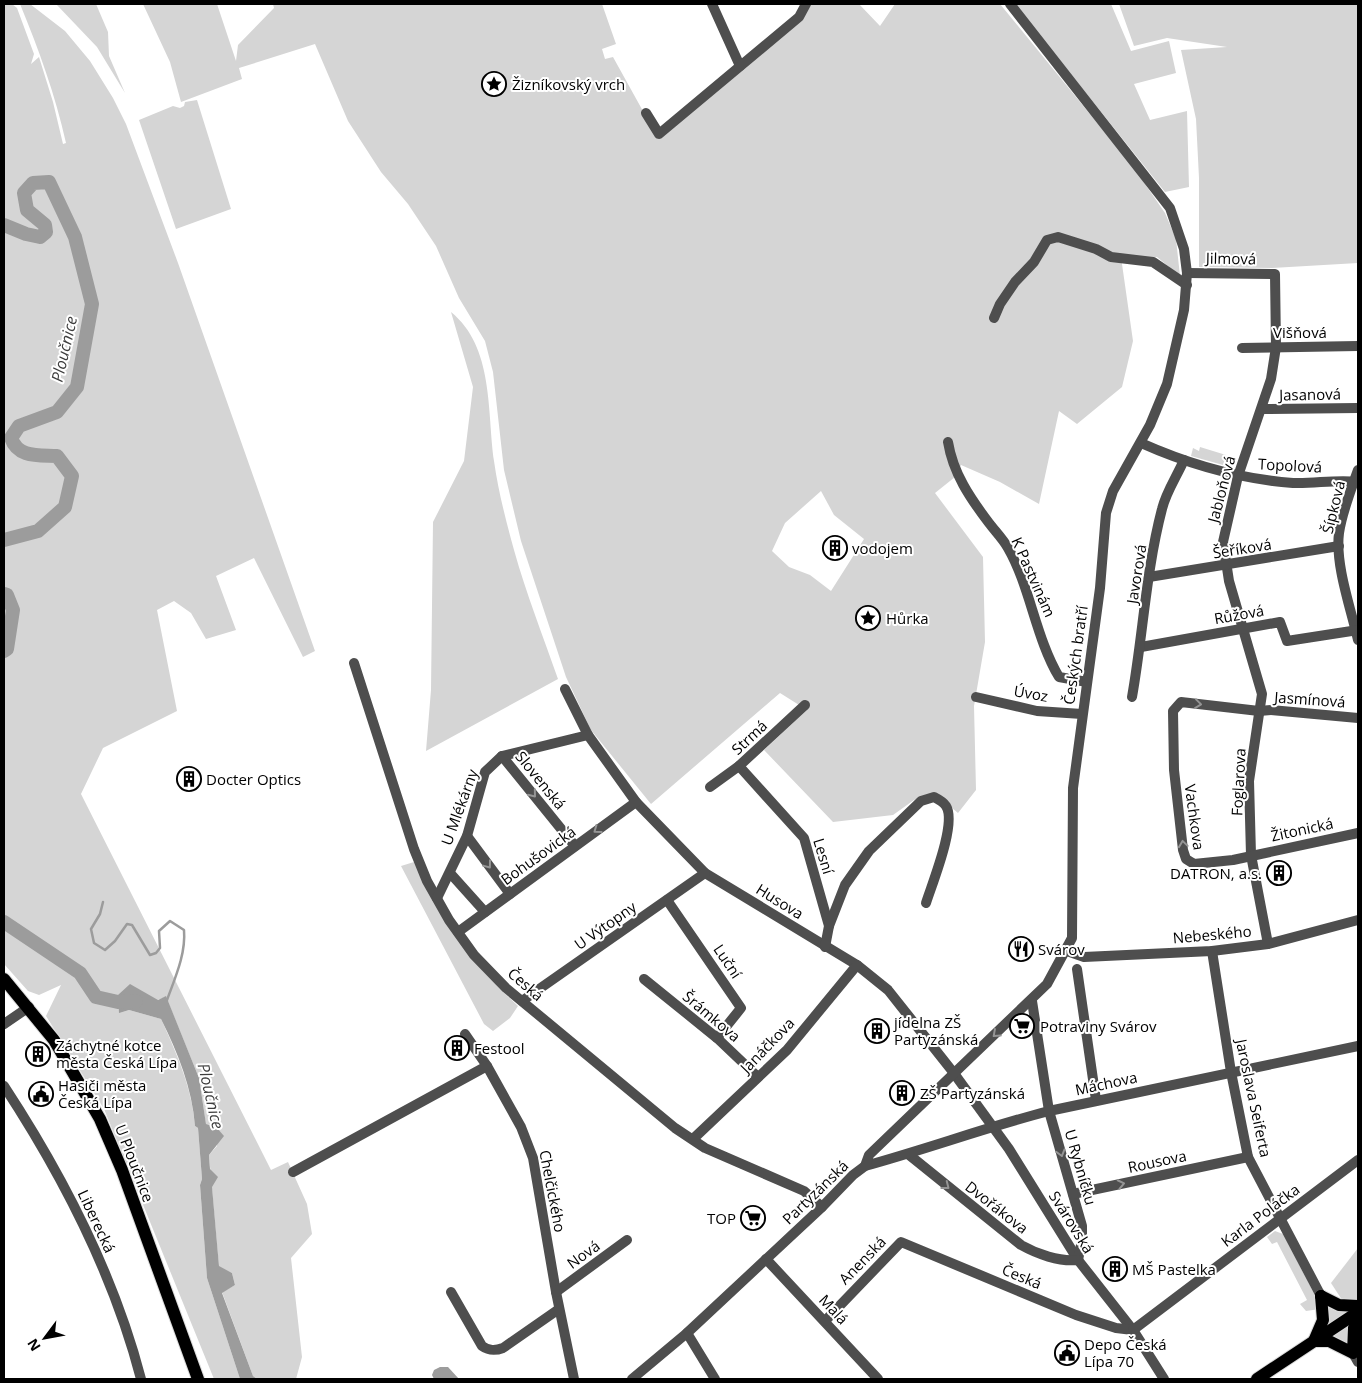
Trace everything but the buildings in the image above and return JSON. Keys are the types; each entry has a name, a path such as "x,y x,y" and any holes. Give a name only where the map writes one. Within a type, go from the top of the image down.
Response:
{"main road":[{"name":"U Ploučnice","path":"4,979 29,1007 54,1040 100,1119 122,1170 198,1379"},
{"path":"1321,1296 1339,1305 1358,1306"},
{"path":"1314,1341 1323,1320 1321,1296"},
{"path":"1257,1379 1358,1312"},
{"path":"1356,1357 1354,1328 1358,1319"},
{"path":"1314,1341 1329,1341 1356,1357"}],"street":[{"path":"712,4 740,66"},
{"path":"646,113 659,134 799,17 806,4"},
{"name":"Českých bratří","path":"1010,4 1170,208 1184,248 1187,273 1184,310 1167,384 1141,443 1113,491 1106,513 1100,588 1073,788 1074,917 1072,938 1048,984 1032,1001"},
{"path":"994,318 1000,304 1015,282 1034,262 1047,240 1058,236 1096,249 1111,257 1159,265 1175,279 1187,285"},
{"name":"Jilmová","path":"1187,273 1275,274"},
{"name":"Jabloňová","path":"1258,711 1262,694 1226,566 1223,542 1224,530 1238,476 1272,379 1276,346 1275,274"},
{"name":"Višňová","path":"1242,348 1358,346"},
{"name":"Jasanová","path":"1263,409 1358,408"},
{"name":"K Pastvinám","path":"948,442 951,461 958,477 1008,548 1037,620 1052,666 1059,676 1087,682"},
{"name":"Topolová","path":"1141,443 1184,460 1238,476 1294,483 1356,481"},
{"name":"Javorová","path":"1132,697 1141,646 1149,577 1162,507 1184,460"},
{"name":"Šípková","path":"1357,633 1342,574 1339,534 1358,470"},
{"name":"Šeříková","path":"1149,577 1226,566 1339,546"},
{"name":"Růžová","path":"1141,646 1243,630 1280,622 1287,641 1357,633"},
{"name":"Česká","path":"354,663 414,849 436,898 458,932 484,965 522,1001 675,1128 705,1148 804,1191 822,1207"},
{"name":"Husova","path":"565,689 588,734 636,802 705,873 857,965 888,990 953,1072 992,1128"},
{"name":"Úvoz","path":"976,697 1037,711 1082,714"},
{"name":"Vachkova","path":"1251,855 1194,864 1186,859 1174,770 1173,712 1181,702 1258,711"},
{"name":"Strmá","path":"710,787 739,766 805,706"},
{"name":"Jasmínová","path":"1258,711 1271,710 1358,718"},
{"name":"Foglarova","path":"1251,855 1249,781 1258,711"},
{"path":"502,756 588,734"},
{"name":"U Mlékárny","path":"436,898 467,836 485,772 502,756"},
{"name":"Slovenská","path":"502,756 575,846"},
{"name":"Lesní","path":"739,766 804,838 829,926 825,947"},
{"path":"829,926 845,885 869,851 921,800 934,797 946,806 949,817 948,830 926,903"},
{"name":"Bohušovická","path":"458,932 636,802"},
{"name":"Žitonická","path":"1251,855 1358,833"},
{"path":"467,836 510,894"},
{"path":"1251,855 1268,944"},
{"path":"450,873 485,912"},
{"name":"U Výtopny","path":"522,1001 705,873"},
{"name":"Luční","path":"667,900 741,1008 717,1038"},
{"name":"Nebeského","path":"1066,951 1084,957 1212,951 1268,944 1358,920"},
{"name":"Jaroslava Seiferta","path":"1212,951 1231,1072 1248,1157 1321,1296"},
{"name":"Janáčkova","path":"693,1139 787,1050 857,965"},
{"path":"1077,969 1096,1100"},
{"name":"Šrámkova","path":"644,979 717,1038 758,1077"},
{"path":"1032,1001 1049,1111"},
{"name":"Partyzánská","path":"632,1379 687,1333 822,1207 853,1175 865,1166 869,1155 953,1072 1032,1001"},
{"path":"4,1024 29,1007"},
{"name":"Chelčického","path":"465,1034 488,1066 521,1127 533,1158 559,1309 574,1379"},
{"name":"Máchova","path":"865,1166 1049,1111 1358,1046"},
{"path":"293,1172 488,1066"},
{"name":"Liberecká","path":"4,1086 52,1161 78,1216 124,1322 141,1379"},
{"name":"U Rybníčku","path":"1049,1111 1082,1226 1082,1240 1078,1260"},
{"name":"Svárovská","path":"992,1128 1009,1150 1078,1260 1133,1330 1164,1379"},
{"name":"Dvořákova","path":"908,1154 1026,1248 1068,1261 1078,1260"},
{"name":"Rousova","path":"1073,1194 1248,1157"},
{"name":"Karla Poláčka","path":"1133,1330 1358,1160"},
{"name":"Nová","path":"556,1292 627,1240"},
{"name":"Česká","path":"901,1242 1076,1315 1116,1328 1133,1330"},
{"name":"Anenská","path":"825,1321 901,1242"},
{"name":"Malá","path":"766,1259 878,1379"},
{"path":"451,1292 482,1346 487,1350 496,1351 503,1348 559,1309"},
{"path":"687,1333 715,1379"}],"shaded area":[{"path":"4,4 12,4 17,8 34,54 31,64 39,57 53,102 63,144 66,143 52,90 20,4 30,4 65,31 90,61 113,98 126,124 178,263 315,651 303,657 254,558 216,576 236,630 206,639 191,613 174,601 157,610 177,711 103,748 81,794 271,1170 288,1162 307,1204 312,1234 291,1258 302,1357 296,1379 257,1379 253,1376 222,1292 235,1285 232,1273 219,1267 209,1155 217,1146 217,1128 206,1125 199,1078 166,997 119,1013 129,1010 161,1019 183,1071 191,1098 195,1126 198,1128 207,1278 240,1379 214,1379 104,1109 46,1016 61,985 39,995 28,991 4,964"},
{"path":"56,4 96,4 108,32 109,56 125,93 97,47"},
{"path":"143,4 217,4 236,61 238,45 274,8 273,4 602,4 616,44 602,49 605,59 613,57 654,131 662,134 810,4 859,4 880,26 895,4 1000,4 1134,168 1165,213 1176,239 1180,276 1157,257 1121,257 1133,341 1122,387 1077,424 1059,411 1039,504 1000,482 961,465 955,477 935,493 983,557 985,642 974,706 976,790 958,813 934,793 914,800 893,815 833,822 764,750 807,710 780,693 651,804 591,730 566,677 521,541 504,470 493,372 485,341 459,298 436,246 408,204 381,172 348,121 315,44 239,68 242,79 181,102 170,62","holes":["821,491 834,515 864,539 831,591 810,575 789,567 772,551 785,523"]},
{"path":"1015,4 1111,4 1131,51 1169,41 1176,73 1134,84 1150,120 1187,111 1189,187 1165,192"},
{"path":"1119,4 1358,4 1358,263 1272,268 1199,267 1199,178 1196,119 1181,50 1227,47 1167,38 1134,46"},
{"path":"197,100 231,209 176,229 139,120 173,106 180,108 184,106 185,102"},
{"path":"451,312 465,326 475,343 482,361 489,401 494,461 502,506 524,582 558,679 426,751 431,690 433,522 464,461 473,387"},
{"path":"1200,447 1226,455 1223,465 1191,456 1193,448 1199,451"},
{"path":"414,862 449,926 499,988 518,1006 510,1018 493,1031 484,1024 401,866"},
{"path":"130,984 158,1000 166,996 199,1078 206,1124 217,1128 224,1136 209,1155 210,1169 218,1177 212,1187 219,1266 232,1273 235,1285 222,1293 253,1376 257,1379 240,1379 207,1278 198,1128 195,1126 191,1098 183,1071 161,1019 129,1010 119,1013 118,995"},
{"path":"1275,1231 1283,1234 1314,1293 1320,1309 1306,1311 1300,1304 1307,1300 1277,1242 1272,1244 1267,1237"},
{"path":"1358,1248 1358,1300 1346,1306 1331,1283"},
{"path":"1325,1301 1351,1310 1326,1327"},
{"path":"1350,1324 1349,1345 1331,1337"},
{"path":"440,1367 448,1367 459,1379 434,1379 432,1375 434,1370"}],"waterway":[{"name":"Ploučnice","path":"4,225 26,234 40,237 46,232 45,225 27,210 24,193 33,183 49,182 75,237 92,304 77,387 57,412 19,426 11,438 18,449 29,454 57,456 72,476 65,507 38,531 4,540"},
{"name":"Ploučnice","path":"4,594 7,595 13,610 7,649 4,651"},
{"path":"103,902 100,914 91,929 94,943 105,950 115,941 127,924 132,925 150,955 156,953 160,948 159,931 170,921 184,930 182,957 167,1000"},
{"name":"Ploučnice","path":"4,922 80,973 96,997 118,1002 136,1001"}],"place":[{"name":"Žizníkovský vrch","path":"494,84"},
{"name":"vodojem","path":"835,548"},
{"name":"Hůrka","path":"868,618"},
{"name":"Docter Optics","path":"189,779"},
{"name":"DATRON, a.s.","path":"1279,873"},
{"name":"Svárov","path":"1021,949"},
{"name":"Potraviny Svárov","path":"1022,1026"},
{"name":"jídelna ZŠ Partyzánská","path":"877,1031"},
{"name":"Festool","path":"457,1048"},
{"name":"Záchytné kotce města Česká Lípa","path":"38,1054"},
{"name":"ZŠ Partyzánská","path":"902,1093"},
{"name":"Hasiči města Česká Lípa","path":"41,1094"},
{"name":"TOP","path":"753,1218"},
{"name":"MŠ Pastelka","path":"1115,1269"},
{"name":"Depo Česká Lípa 70","path":"1067,1353"}]}
